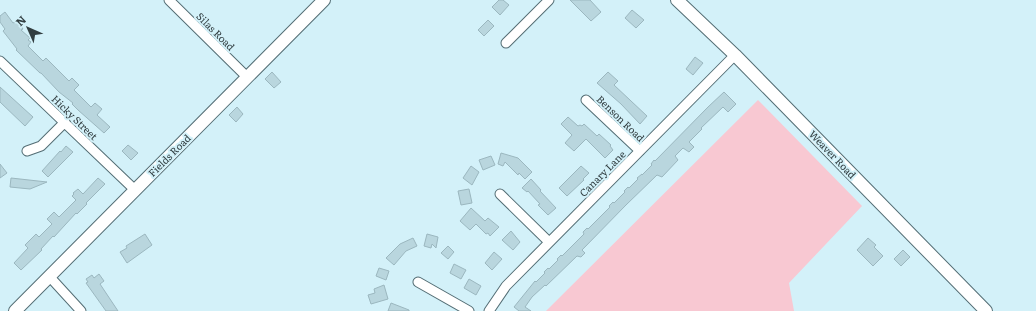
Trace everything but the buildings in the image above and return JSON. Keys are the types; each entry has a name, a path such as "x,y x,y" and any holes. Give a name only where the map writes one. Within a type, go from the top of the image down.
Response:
{"street":[{"name":"Silas Road","path":"169,0 247,78"},
{"name":"Fields Road","path":"15,311 324,0"},
{"path":"506,42 549,0"},
{"name":"Weaver Road","path":"677,0 735,55 986,311"},
{"name":"Canary Lane","path":"489,311 506,286 735,55"},
{"name":"Hicky Street","path":"0,60 135,190"},
{"name":"Benson Road","path":"586,100 640,151"},
{"path":"27,151 40,146 65,122"},
{"path":"500,194 549,242"},
{"path":"49,276 81,311"},
{"path":"418,282 469,311"}],"shaded area":[{"path":"758,100 862,206 789,283 794,311 546,311"}]}
